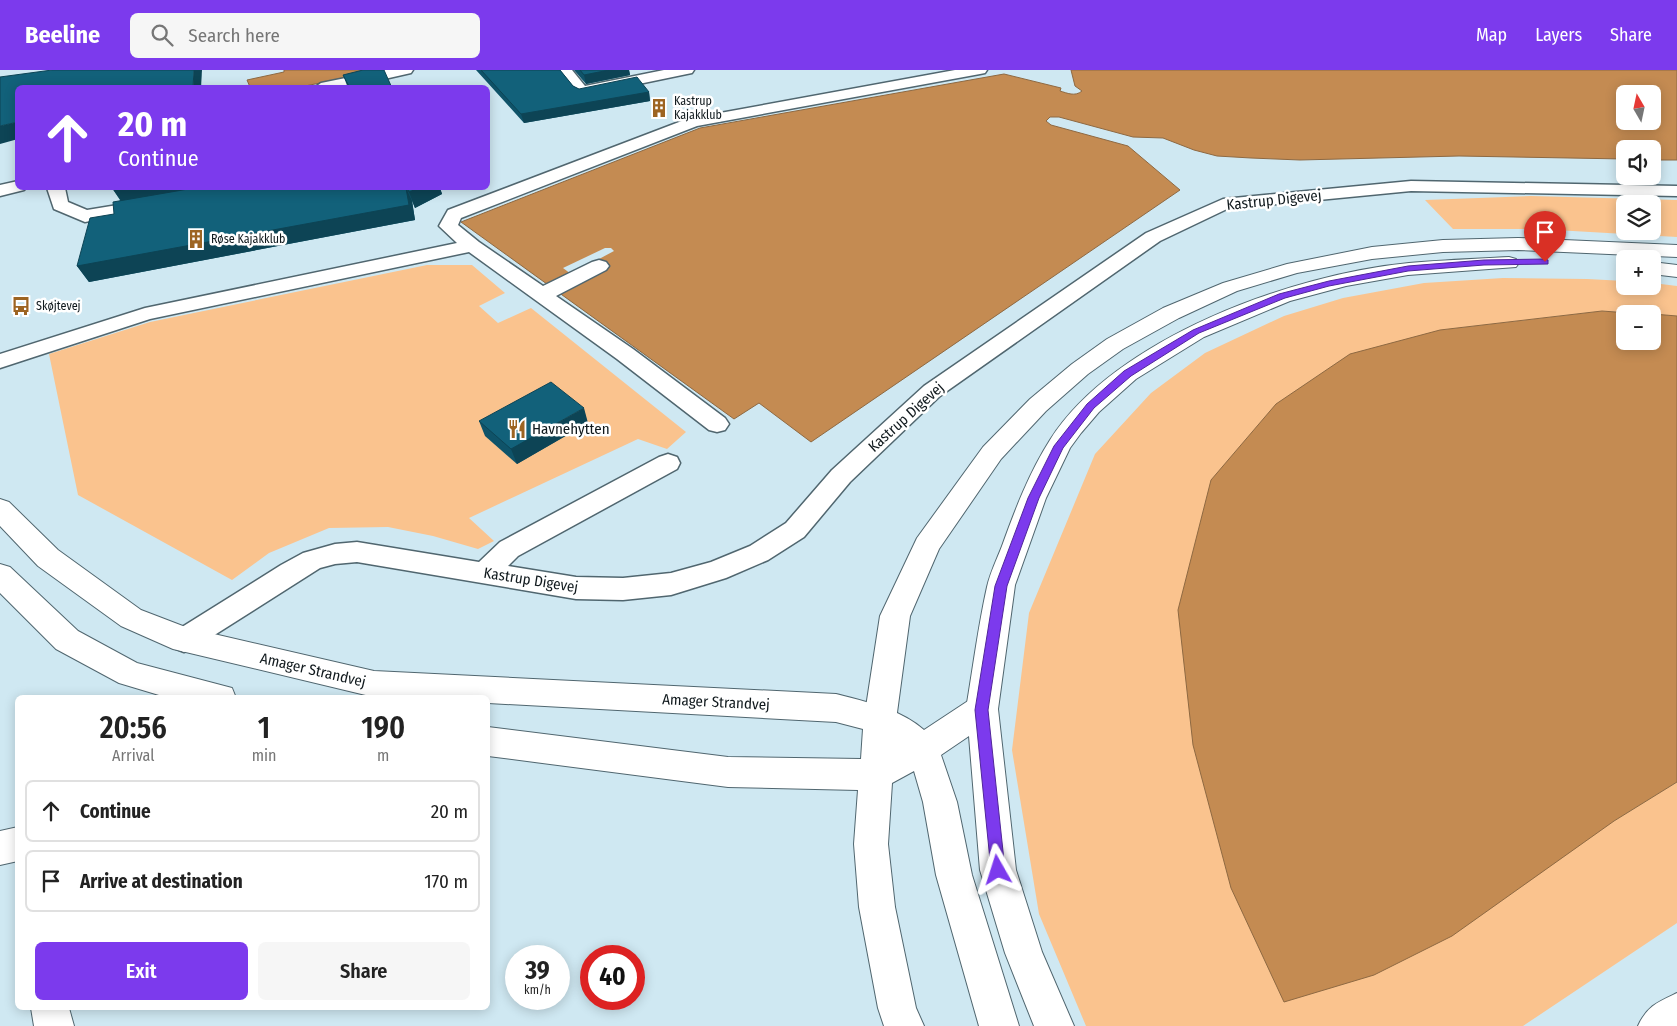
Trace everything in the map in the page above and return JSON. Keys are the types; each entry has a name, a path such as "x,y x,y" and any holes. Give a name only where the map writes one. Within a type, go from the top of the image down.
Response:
{"main road":[{"path":"904,1026 897,1008 877,907 871,844 880,720 896,616 927,545 992,453 1050,394 1080,369 1115,344 1171,312 1230,288 1294,268 1355,256 1443,246 1498,244 1596,246 1677,251"},
{"path":"1054,1026 1024,953 998,870 982,710 1001,586 1033,498 1059,446 1072,427 1091,406 1128,374 1196,332 1257,305 1313,287 1376,274 1443,265 1545,262 1616,265"},
{"path":"1661,269 1677,271"},
{"name":"Amager Strandvej","path":"0,510 48,558 131,618 184,640 374,684 836,708 880,720 906,734 923,749"},
{"path":"0,575 67,640 130,674 210,695"},
{"path":"490,742 728,772 875,774 923,749 982,710"},
{"path":"923,749 940,802 954,875 999,1026"},
{"path":"0,848 15,845"},
{"path":"50,1010 54,1026"},
{"path":"1658,1026 1677,1013"}],"lane":[{"path":"335,85 406,70"},
{"path":"564,70 581,91 687,70"},
{"path":"717,424 625,354 472,246 448,226 454,214 693,122 980,70"},
{"name":"Kastrup Digevej","path":"184,640 290,572 312,560 335,554 357,552 576,588 623,589 671,584 717,571 759,553 795,530 842,476 932,391 1153,237 1223,204 1411,186 1677,191"},
{"path":"0,191 15,187"},
{"path":"56,190 60,205 85,216 162,203"},
{"path":"0,361 145,314 472,246"},
{"path":"541,295 599,266"},
{"path":"484,573 509,548 668,463"}],"shaded area":[{"path":"284,70 385,70 310,85 249,85 247,80 284,72"},
{"path":"1071,70 1677,70 1677,160 1661,160 1661,140 1616,140 1616,159 1459,156 1300,160 1217,156 1194,150 1163,138 1133,137 1059,117 1050,117 1046,121 1051,125 1128,146 1180,190 811,442 759,403 734,419 461,222 700,128 1004,74 1061,88 1060,91 1068,93 1077,94 1082,91 1075,86"},
{"path":"1531,196 1616,198 1616,233 1538,229 1453,229 1425,200"},
{"path":"1661,200 1677,200 1677,237 1661,236"},
{"path":"427,265 472,265 505,293 479,306 498,323 531,308 686,432 667,449 638,439 469,518 494,541 478,549 433,536 388,527 329,528 269,553 232,580 78,495 49,354 150,322"},
{"path":"1503,278 1616,281 1616,295 1661,295 1661,284 1677,286 1677,316 1661,315 1661,305 1616,305 1616,312 1602,311 1441,330 1614,821 1677,782 1677,923 1523,1026 1086,1026 1039,914 1012,750 1029,613 1095,454 1151,393 1205,353 1284,316 1343,298 1424,283"},
{"path":"1602,311 1616,312 1616,350 1661,350 1661,315 1677,316 1677,782 1614,821 1452,936 1374,975 1284,1002 1231,888 1193,745 1178,610 1211,480 1276,404 1350,354 1440,330"}],"pier":[{"path":"605,248 611,248 614,251 571,274 563,268"}],"building":[{"path":"52,70 194,70 193,85 15,85 15,123 0,126 0,77"},
{"path":"363,70 384,70 391,85 348,85 343,75"},
{"path":"481,70 560,70 573,86 579,89 637,77 649,92 521,114"},
{"path":"580,70 609,70 584,75"},
{"path":"182,190 406,190 409,205 77,266 90,218 114,214 113,202"},
{"path":"551,382 584,408 511,449 479,421"}],"place":[{"name":"Kastrup Kajakklub","path":"659,108"},
{"name":"Røse Kajakklub","path":"196,239"},
{"name":"Skøjtevej","path":"21,306"},
{"name":"Havnehytten","path":"517,429"}],"route":[{"path":"998,870 982,710 1001,586 1033,498 1059,446 1072,427 1091,406 1128,374 1152,358 1196,332 1249,308 1282,296 1313,287 1408,269 1443,265 1545,262"}]}
